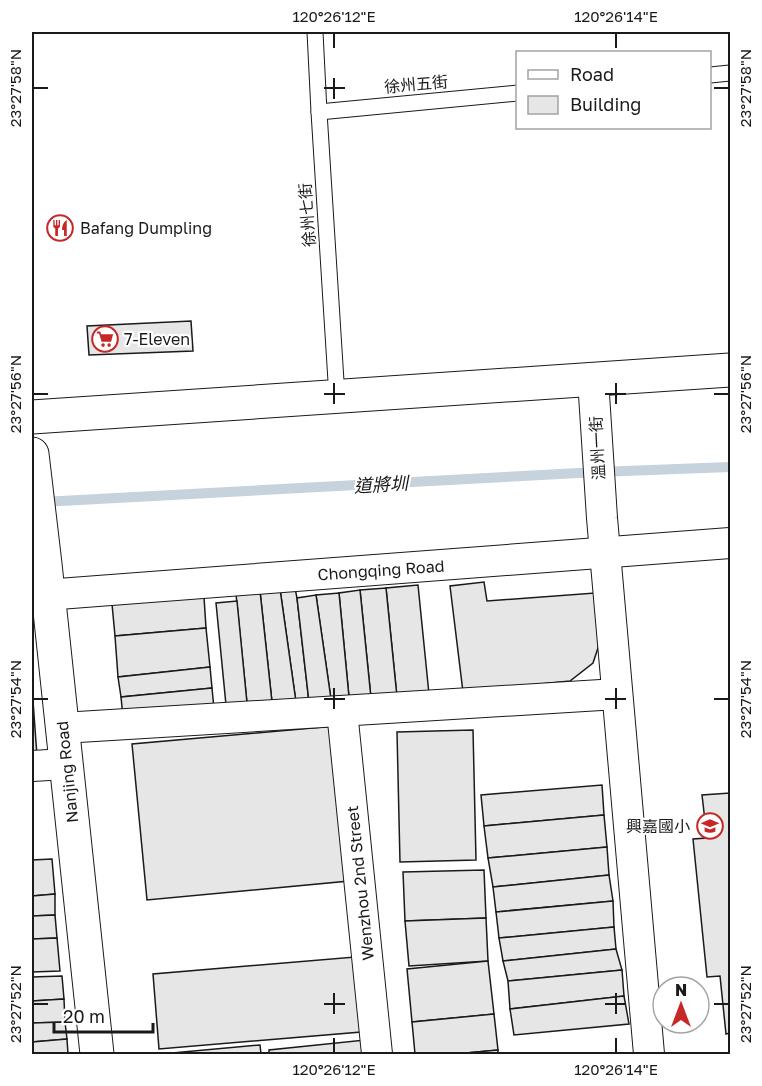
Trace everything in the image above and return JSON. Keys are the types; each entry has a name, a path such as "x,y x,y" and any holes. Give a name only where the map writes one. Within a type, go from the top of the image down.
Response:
{"street":[{"path":"32,417 730,370"},
{"name":"溫州一街","path":"594,379 602,518 649,1054"},
{"name":"Nanjing Road","path":"32,459 42,585 62,728 97,1054"},
{"name":"Chongqing Road","path":"42,585 605,553 730,543"},
{"path":"62,728 617,694"},
{"name":"Wenzhou 2nd Street","path":"342,711 377,1054"},
{"path":"32,766 66,764"}],"lane":[{"name":"徐州七街","path":"315,32 337,397"},
{"path":"711,75 730,73"},
{"name":"徐州五街","path":"319,112 516,93"}],"building":[{"path":"191,321 193,351 89,355 87,326"},
{"path":"484,582 487,601 595,593 600,642 593,663 570,681 463,692 450,586"},
{"path":"418,585 429,694 397,697 386,588"},
{"path":"295,588 309,702 296,702 280,589"},
{"path":"386,588 397,697 371,698 360,590"},
{"path":"280,589 296,702 272,702 260,591"},
{"path":"360,590 371,698 349,697 339,593"},
{"path":"260,591 272,702 247,703 236,594"},
{"path":"339,593 349,697 331,699 316,595"},
{"path":"316,595 331,699 309,702 297,598"},
{"path":"204,597 206,628 115,636 112,604"},
{"path":"237,601 247,703 226,705 216,603"},
{"path":"206,628 210,667 118,677 115,636"},
{"path":"210,667 212,688 121,697 118,677"},
{"path":"32,687 37,756 32,756"},
{"path":"212,688 214,709 123,717 121,697"},
{"path":"335,726 349,881 147,900 132,744"},
{"path":"473,730 476,860 400,862 397,732"},
{"path":"602,785 604,815 484,826 481,795"},
{"path":"730,793 730,1033 726,1034 720,976 707,975 693,839 707,838 702,795"},
{"path":"604,815 607,847 488,858 484,826"},
{"path":"607,847 609,875 493,887 488,858"},
{"path":"52,859 55,894 32,896 32,860"},
{"path":"484,870 486,918 405,921 403,872"},
{"path":"609,875 613,901 496,912 493,887"},
{"path":"55,894 55,915 32,916 32,896"},
{"path":"613,901 614,927 499,938 496,912"},
{"path":"55,915 57,938 32,939 32,916"},
{"path":"486,918 488,961 409,966 405,921"},
{"path":"614,927 616,949 503,961 499,938"},
{"path":"57,938 60,971 32,972 32,939"},
{"path":"616,949 622,970 508,981 503,961"},
{"path":"355,957 361,1032 159,1049 153,974"},
{"path":"488,961 494,1014 412,1022 407,969"},
{"path":"622,970 624,996 510,1009 508,981"},
{"path":"62,976 64,999 32,1001 32,977"},
{"path":"624,996 629,1024 514,1035 510,1009"},
{"path":"64,999 65,1022 32,1023 32,1001"},
{"path":"494,1014 498,1050 455,1054 415,1054 412,1022"},
{"path":"65,1022 67,1039 32,1042 32,1023"},
{"path":"67,1039 68,1054 32,1054 32,1042"},
{"path":"365,1040 366,1054 269,1054 269,1050"},
{"path":"260,1045 261,1054 161,1054"},
{"path":"498,1050 498,1054 455,1054"}],"waterway":[{"name":"道將圳","path":"42,502 730,467"}],"place":[{"name":"Bafang Dumpling","path":"60,228"},
{"name":"7-Eleven","path":"105,339"},
{"name":"興嘉國小","path":"710,826"}]}
